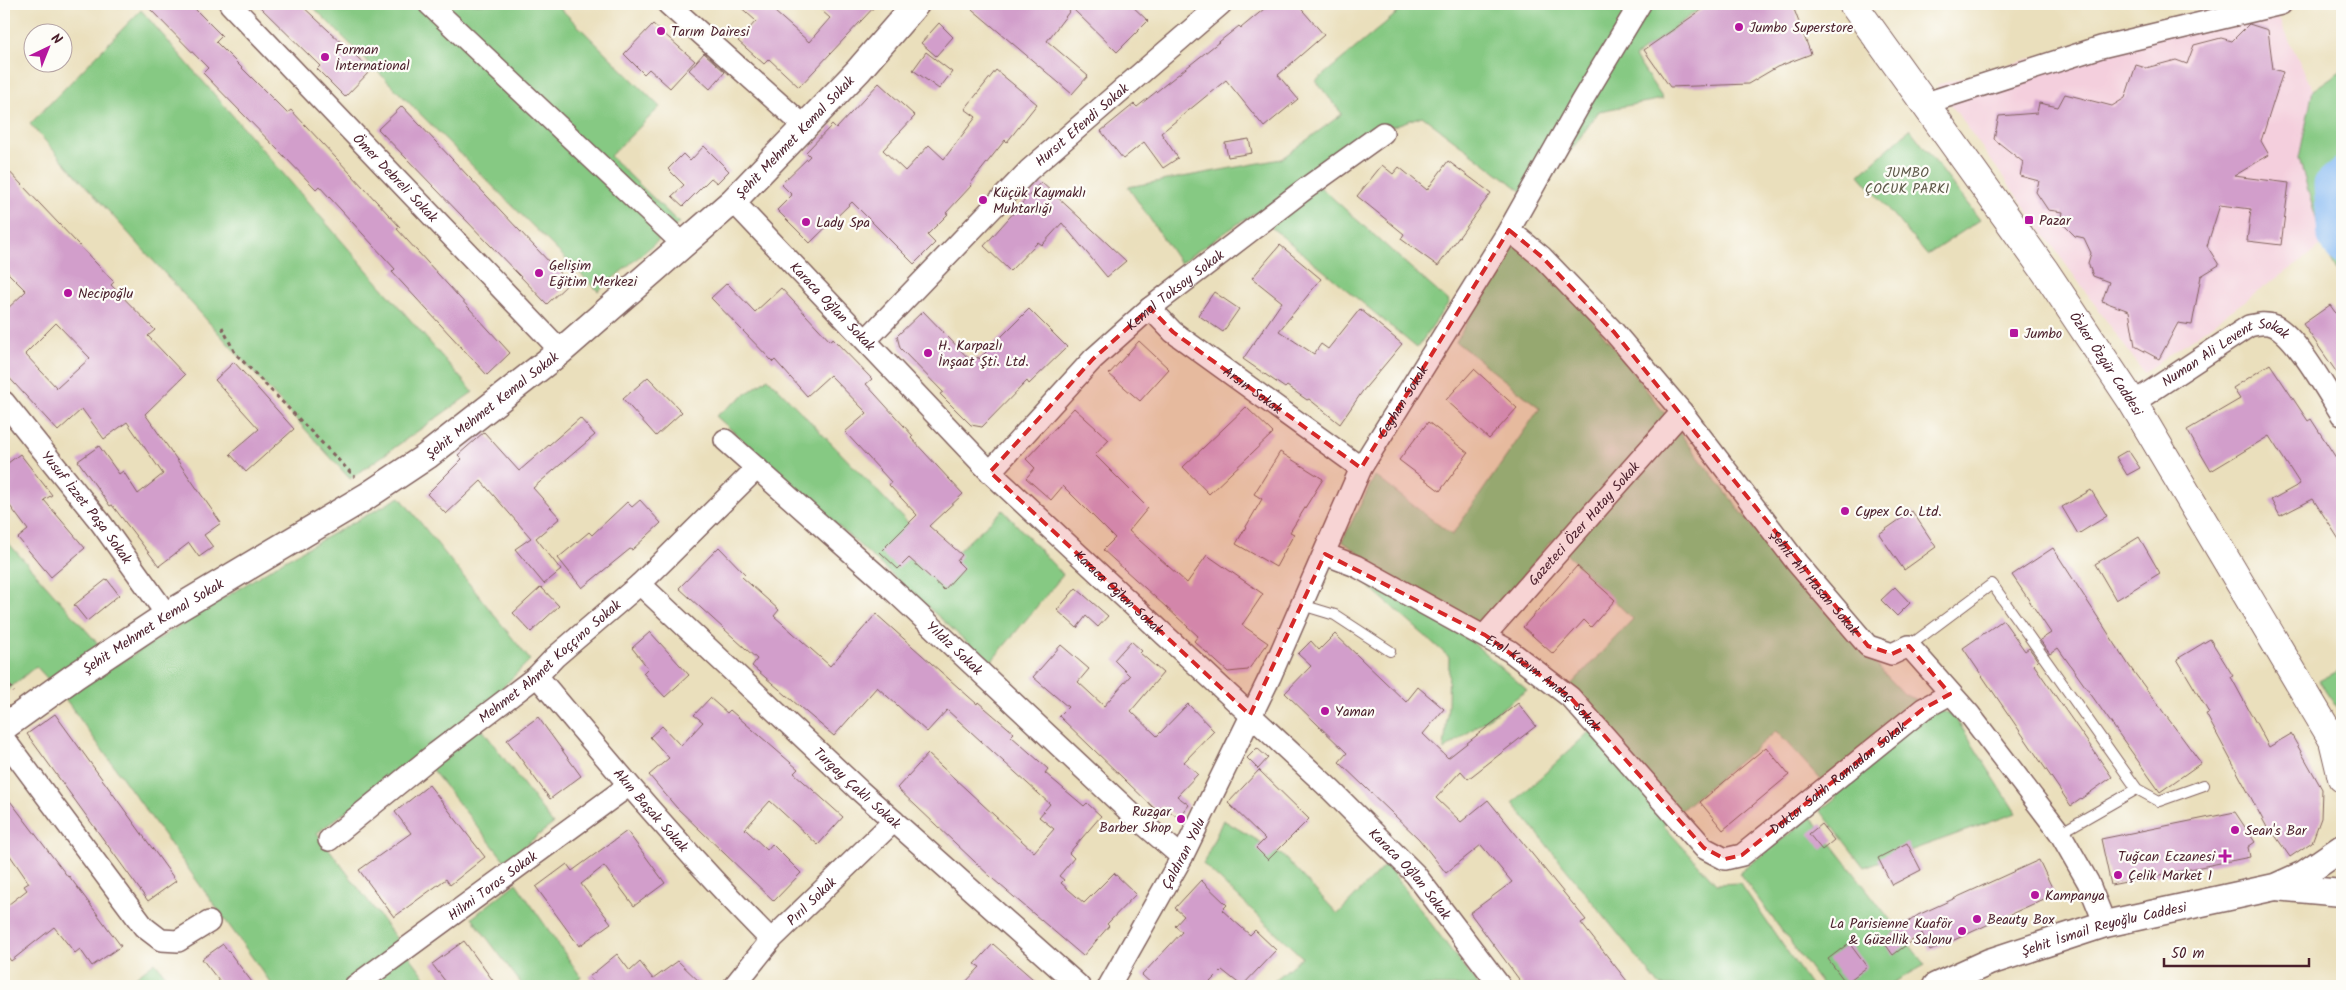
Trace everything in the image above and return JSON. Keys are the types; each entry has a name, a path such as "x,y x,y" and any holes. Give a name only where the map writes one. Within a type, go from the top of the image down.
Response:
{"main road":[{"name":"Özker Özgür Caddesi","path":"1853,4 1923,104 2045,271 2133,403 2337,746 2342,778"}],"street":[{"name":"Ömer Debreli Sokak","path":"230,4 560,351"},
{"path":"429,4 683,244"},
{"path":"668,4 804,126"},
{"name":"Şehit Mehmet Kemal Sokak","path":"4,727 75,676 167,615 371,494 427,456 560,351 733,201 858,70 916,4"},
{"name":"Hursıt Efendi Sokak","path":"866,340 1029,170 1221,4"},
{"name":"Ceyhan Sokak","path":"1250,715 1270,677 1361,468 1509,230 1581,102 1640,4"},
{"path":"1923,104 2101,47 2281,4"},
{"name":"Kemal Toksoy Sokak","path":"990,472 1094,359 1150,308 1305,189 1383,133"},
{"name":"Karaca Oğlan Sokak","path":"733,201 990,472 1331,790 1415,874 1500,986"},
{"name":"Şehit Ali Hasan Sokak","path":"1509,230 1542,256 1614,332 1682,412 1797,563 1868,646 1892,654 1908,646"},
{"name":"Arsın Sokak","path":"1150,308 1173,332 1361,468"},
{"name":"Numan Ali Levent Sokak","path":"2133,403 2249,326 2261,323 2274,325 2289,337 2342,415"},
{"name":"Yusuf İzzet Paşa Sokak","path":"4,402 101,523 167,615"},
{"name":"Gazeteci Özer Hatay Sokak","path":"1485,635 1682,412"},
{"name":"Yıldız Sokak","path":"726,440 886,583 1133,815 1182,858"},
{"name":"Mehmet Ahmet Koççıno Sokak","path":"329,840 436,753 537,676 555,657 640,584 757,468"},
{"name":"Erol Kazım Andaç Sokak","path":"1325,554 1356,566 1510,650 1570,697 1704,848 1725,859"},
{"name":"Turgay Çaklı Sokak","path":"640,584 740,680 1079,986"},
{"path":"1908,646 1970,715 2060,833 2088,882 2105,924"},
{"name":"Akın Başak Sokak","path":"537,676 628,786 710,879 771,940"},
{"name":"Doktor Salih Ramadan Sokak","path":"1725,859 1742,854 1923,709 1950,694"},
{"name":"Çaldıran Yolu","path":"1109,986 1182,858 1250,715"},
{"path":"4,739 144,927 161,940 178,942 209,922"},
{"name":"Hilmi Toros Sokak","path":"356,986 628,786"},
{"name":"Pırıl Sokak","path":"734,986 771,940 894,821"},
{"name":"Şehit İsmail Reyoğlu Caddesi","path":"1936,986 1990,962 2105,924 2275,887 2304,874 2342,848"},
{"name":"Şehit İsmail Reyoğlu Caddesi","path":"2275,887 2342,893"}],"lane":[{"path":"1908,646 1992,584 2137,789 2159,801 2204,785"},
{"path":"1302,604 1335,615 1390,651"},
{"path":"2060,833 2137,789"}],"path":[{"path":"222,327 235,353 371,494"}],"highlighted area":[{"path":"1509,230 1542,257 1614,332 1868,646 1892,654 1909,646 1950,694 1923,709 1742,855 1725,859 1704,848 1570,697 1485,635 1325,554 1250,715 990,472 1093,359 1150,308 1173,332 1361,468"}],"shaded area":[{"path":"2226,4 2272,4 2313,90 2299,158 2323,245 2144,373 1937,85"}],"green space":[{"path":"310,4 556,4 660,107 610,156 679,223 598,291"},
{"path":"1408,4 1706,4 1635,57 1663,99 1599,111 1535,201 1422,116 1361,137 1308,176 1449,302 1417,348 1254,213 1180,263 1128,187 1281,159 1342,114 1316,81"},
{"path":"141,10 473,392 350,479 30,124"},
{"path":"2342,70 2342,281 2323,245 2299,158 2313,90"},
{"name":"JUMBO ÇOCUK PARKI","path":"1910,129 1980,220 1927,255 1859,175"},
{"path":"1520,227 1786,570 1904,694 1955,717 2016,813 1864,867 1820,810 1837,797 1776,731 1663,825 1716,884 1740,883 1811,986 1660,986 1513,803 1603,719 1568,688 1633,619 1552,540 1471,641 1527,690 1444,750 1448,705 1449,657 1366,584 1371,562 1342,541 1375,476 1452,535 1540,408 1456,342"},
{"path":"768,378 946,562 1003,510 1063,575 990,663 716,416"},
{"path":"400,497 530,660 473,717 553,824 505,861 421,756 317,833 432,986 273,986 64,697 36,666 4,693 4,538 117,665 283,561"},
{"path":"2342,669 2342,714 2319,681"},
{"path":"1811,817 1925,965 1887,986 1823,986 1739,873"},
{"path":"1223,820 1281,854 1338,914 1386,864 1478,986 1268,986 1302,957 1203,864"},
{"path":"516,883 581,977 566,986 523,986 472,918"},
{"path":"155,962 174,986 124,986"}],"building":[{"path":"145,4 190,4 222,36 216,42 287,113 291,110 400,227 397,229 510,353 487,375 392,272 395,269 319,186 316,189 203,73 208,68"},
{"path":"257,4 300,4 371,70 345,97 317,69 320,66"},
{"path":"737,4 766,4 809,42 830,18 814,4 877,4 799,87 769,59 764,64 738,41 756,21"},
{"path":"966,4 1130,4 1148,21 1117,52 1072,8 1047,41 1088,76 1072,94"},
{"path":"1270,4 1297,4 1324,35 1278,75 1298,99 1264,127 1226,80 1161,133 1178,158 1163,168 1144,142 1123,159 1101,131 1134,104 1137,107 1239,26 1241,28"},
{"name":"Jumbo Superstore","path":"1710,4 1792,4 1811,54 1777,67 1748,84 1670,87 1644,50"},
{"path":"939,23 953,37 936,56 921,43"},
{"path":"653,24 695,61 670,88 649,69 644,74 624,54"},
{"path":"2249,24 2268,30 2273,69 2283,72 2261,141 2269,155 2234,176 2289,183 2281,245 2247,241 2251,209 2220,205 2207,246 2219,265 2201,276 2192,325 2178,323 2159,359 2135,346 2129,311 2102,301 2109,282 2093,276 2088,263 2091,253 2084,238 2075,236 2061,222 2063,212 2048,210 2036,192 2039,181 2020,176 2023,162 1994,139 1999,116 2037,113 2039,103 2058,107 2065,94 2112,106 2125,98 2136,65 2146,68 2176,60 2187,64 2194,45 2221,38 2232,41"},
{"path":"926,52 952,72 939,89 913,70"},
{"path":"704,53 725,72 710,89 689,70"},
{"path":"996,70 1037,104 1007,142 1005,140 971,183 972,185 946,213 948,214 927,235 935,243 914,264 852,202 810,243 777,210 792,195 781,184 810,156 806,152 832,125 836,129 879,83 915,116 883,150 905,171 929,145 944,159 976,117 965,109"},
{"path":"402,106 569,283 547,304 378,129"},
{"path":"1249,139 1252,153 1228,157 1225,143"},
{"path":"704,146 729,171 717,183 711,178 683,206 672,196 684,185 668,169 683,154 690,161"},
{"path":"1448,161 1491,193 1438,266 1401,239 1404,234 1357,196 1382,165 1393,174 1399,167 1427,190"},
{"path":"4,166 114,282 111,285 155,330 148,336 185,375 145,414 221,523 204,535 213,547 199,557 189,543 159,566 112,505 110,506 78,461 99,446 119,474 123,471 138,494 163,474 127,422 104,439 82,409 58,431 4,372 4,312 26,291 4,269","holes":["56,323 90,358 57,388 25,354"]},
{"path":"1041,182 1126,261 1107,277 1062,223 1042,245 1038,242 1010,271 984,246"},
{"path":"1280,245 1321,279 1279,331 1314,354 1321,344 1328,349 1360,309 1402,344 1362,392 1340,424 1309,399 1307,400 1287,386 1285,388 1243,359 1282,302 1252,278"},
{"path":"727,283 755,312 781,288 830,341 833,339 872,379 866,384 913,436 911,438 963,494 929,526 962,555 957,561 964,568 944,590 909,558 898,569 880,552 917,515 889,485 891,482 845,432 867,413 830,375 807,396 775,360 773,362 711,298"},
{"path":"1214,292 1239,309 1223,332 1198,315"},
{"path":"2330,305 2342,322 2342,380 2303,324"},
{"path":"1029,309 1067,347 1029,384 1027,381 982,427 971,425 940,394 943,392 900,348 897,336 923,311 972,362 978,357 979,359"},
{"path":"1139,341 1169,369 1140,401 1109,374"},
{"path":"234,362 294,429 246,472 230,454 259,429 215,380"},
{"path":"2270,364 2308,421 2311,419 2342,467 2342,544 2313,499 2280,516 2271,500 2300,484 2269,436 2211,471 2187,430 2240,399 2233,388"},
{"path":"1474,369 1517,408 1489,439 1446,400"},
{"path":"648,377 682,412 656,436 623,399"},
{"path":"1246,407 1273,433 1209,494 1183,467"},
{"path":"1074,408 1109,440 1095,455 1148,508 1129,531 1187,583 1207,555 1263,594 1242,625 1268,643 1248,670 1228,672 1194,641 1198,636 1103,550 1115,538 1063,486 1051,500 1026,478 1035,468 1026,459"},
{"path":"580,418 595,435 533,488 560,518 536,538 561,570 544,584 515,549 531,538 481,481 446,514 427,494 462,459 458,455 484,432 519,471"},
{"path":"1428,422 1468,453 1440,491 1399,460"},
{"path":"2128,450 2140,468 2127,475 2116,457"},
{"path":"1280,452 1323,479 1290,532 1294,534 1276,567 1236,544 1262,499 1254,494"},
{"path":"20,454 52,495 44,500 85,548 51,577 18,538 28,530 4,498 4,466"},
{"path":"2091,490 2107,516 2078,534 2062,507"},
{"path":"640,500 661,523 632,550 630,549 582,588 558,558 589,532 592,535 627,502 632,507"},
{"path":"1912,511 1936,547 1904,570 1879,534"},
{"path":"2139,537 2160,573 2116,600 2095,564"},
{"path":"719,547 745,574 742,577 779,610 774,616 830,666 876,614 977,704 978,702 1014,733 1011,736 1048,769 1045,773 1084,806 1087,803 1101,816 1069,853 1074,858 1059,876 1064,880 1061,883 1084,903 1114,873 1136,894 1107,924 1109,926 1083,956 993,879 897,788 928,754 1034,852 1054,829 1039,817 1050,804 947,710 927,732 877,687 834,736 752,666 757,659 679,588"},
{"path":"2053,548 2130,667 2201,763 2160,792 2058,648 2050,654 2040,640 2051,633 2012,575"},
{"path":"1577,566 1615,600 1591,627 1584,620 1553,654 1523,627"},
{"path":"107,579 119,595 87,621 74,605"},
{"path":"541,587 559,606 531,632 513,613"},
{"path":"1895,587 1910,603 1897,616 1881,600"},
{"path":"1076,588 1108,616 1098,627 1086,616 1077,628 1057,610"},
{"path":"2003,620 2025,651 2029,648 2038,661 2034,665 2112,777 2071,806 1963,648"},
{"path":"650,632 689,675 665,697 643,673 648,668 632,648"},
{"path":"1335,634 1406,702 1418,687 1444,709 1423,734 1448,758 1518,703 1536,726 1468,779 1461,771 1436,798 1461,822 1488,800 1586,920 1581,923 1631,986 1524,986 1470,913 1512,882 1481,845 1446,873 1419,839 1339,762 1347,753 1285,693 1311,666 1298,654 1311,641 1319,650"},
{"path":"2210,639 2233,676 2231,677 2269,747 2291,734 2322,789 2321,818 2312,842 2290,857 2272,831 2270,833 2206,714 2209,713 2177,659"},
{"path":"1131,641 1142,651 1140,653 1163,673 1131,711 1157,736 1188,704 1214,731 1184,762 1198,774 1177,796 1189,805 1179,818 1162,806 1157,811 1059,716 1068,707 1033,677 1061,645 1089,669 1078,682 1104,706 1130,676 1114,660"},
{"path":"710,698 727,713 730,710 798,769 794,773 843,817 818,845 770,801 745,829 767,850 772,844 801,873 774,901 676,807 649,775 669,758 650,737 662,726 681,746 703,722 694,715"},
{"path":"55,714 176,881 148,901 27,734"},
{"path":"538,717 581,776 550,799 507,740"},
{"path":"1766,747 1789,775 1723,830 1700,802"},
{"path":"1257,748 1268,758 1258,769 1247,758"},
{"path":"1259,770 1309,819 1268,860 1256,848 1265,839 1228,803"},
{"path":"429,785 485,857 450,885 446,879 394,917 359,870 411,833 395,812"},
{"path":"4,793 121,946 92,966 80,949 75,953 54,927 11,961 4,952 4,908 27,890 24,886 29,883 9,854 4,858"},
{"path":"2235,812 2255,842 2248,847 2250,857 2111,885 2101,839"},
{"path":"1821,824 1834,840 1822,850 1809,834"},
{"path":"627,831 665,883 634,906 604,866 581,884 611,923 579,946 536,887 567,864 572,871"},
{"path":"1907,843 1921,870 1892,885 1878,858"},
{"path":"2039,860 2055,894 1930,951 1922,933 1893,955 1883,941 1918,915"},
{"path":"1201,880 1227,905 1222,910 1250,935 1255,930 1276,950 1242,986 1222,970 1206,986 1154,986 1142,975 1182,932 1175,926 1184,916 1175,908"},
{"path":"464,941 497,986 449,986 432,964"},
{"path":"1849,943 1867,967 1846,983 1828,959"},
{"path":"223,944 255,986 223,986 202,959"},
{"path":"993,944 1041,986 962,986 980,967 975,964"},
{"path":"617,954 630,971 640,962 653,979 678,961 704,986 596,986 589,977"}],"waterway":[{"path":"2342,175 2331,185 2335,237 2342,247"}],"place":[{"name":"Jumbo Superstore","path":"1739,27"},
{"name":"Tarım Dairesi","path":"661,31"},
{"name":"Forman İnternational","path":"325,57"},
{"name":"Küçük Kaymaklı Muhtarlığı","path":"983,200"},
{"name":"Pazar","path":"2029,220"},
{"name":"Lady Spa","path":"806,222"},
{"name":"Gelişim Eğitim Merkezi","path":"539,273"},
{"name":"Necipoğlu","path":"68,293"},
{"name":"Jumbo","path":"2014,333"},
{"name":"H. Karpazlı İnşaat Şti. Ltd.","path":"928,353"},
{"name":"Cypex Co. Ltd.","path":"1845,511"},
{"name":"Yaman","path":"1325,711"},
{"name":"Ruzgar Barber Shop","path":"1181,819"},
{"name":"Sean's Bar","path":"2235,830"},
{"name":"Tuğcan Eczanesi","path":"2225,856"},
{"name":"Çelik Market 1","path":"2118,875"},
{"name":"Kampanya","path":"2035,895"},
{"name":"Beauty Box","path":"1977,919"},
{"name":"La Parisienne Kuaför & Güzellik Salonu","path":"1962,931"}]}
